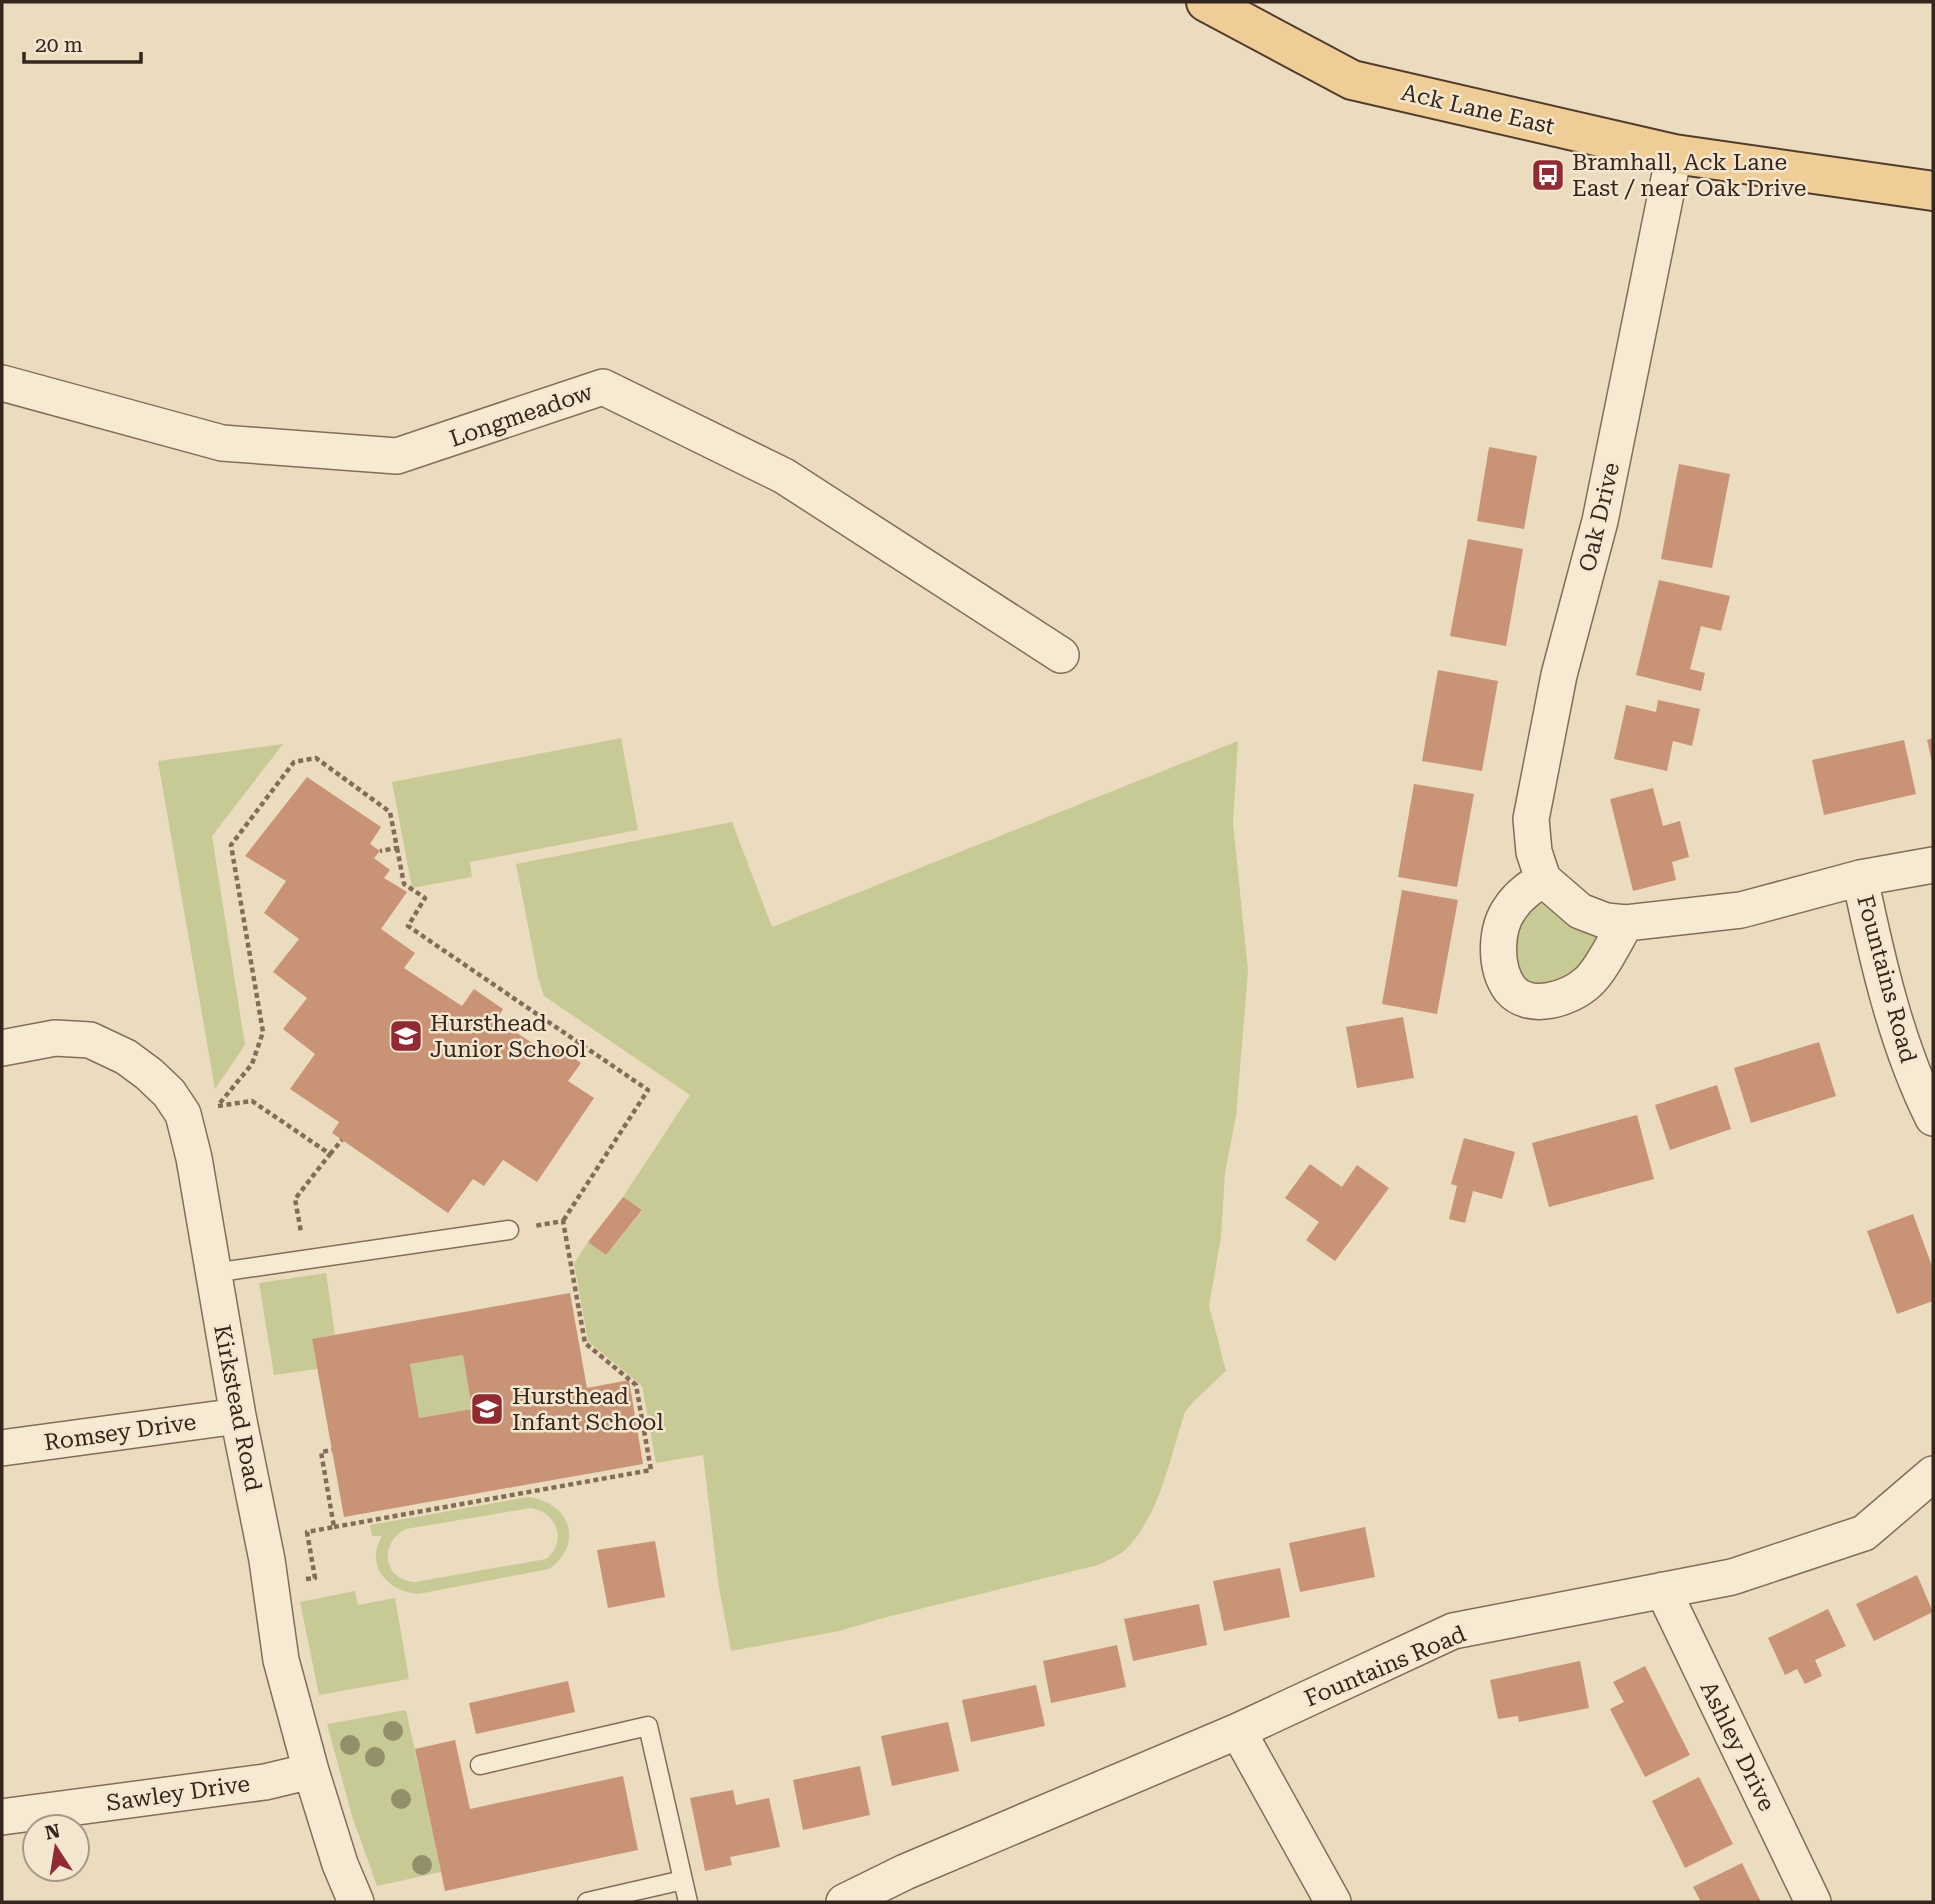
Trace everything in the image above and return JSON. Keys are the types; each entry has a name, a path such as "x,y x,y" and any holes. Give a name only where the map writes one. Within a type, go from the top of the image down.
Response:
{"main road":[{"name":"Ack Lane East","path":"1206,2 1352,80 1674,154 1933,191"}],"street":[{"name":"Oak Drive","path":"1543,879 1535,852 1531,818 1559,675 1600,521 1674,154"},
{"name":"Longmeadow","path":"2,383 222,443 397,456 603,387 784,476 1060,655"},
{"path":"1626,923 1590,981 1571,995 1550,1001 1530,1000 1511,990 1503,974 1498,955 1501,930 1509,909 1523,892 1543,879 1580,911 1606,921 1626,923 1741,910 1860,878 1933,865"},
{"name":"Fountains Road","path":"1860,878 1874,945 1915,1082 1933,1118"},
{"name":"Kirkstead Road","path":"2,1048 55,1038 90,1040 126,1057 149,1074 169,1093 183,1114 194,1158 238,1416 271,1585 281,1660 311,1771 340,1864 356,1902"},
{"name":"Romsey Drive","path":"2,1448 238,1416"},
{"name":"Fountains Road","path":"844,1902 905,1872 1238,1731 1453,1631 1732,1577 1864,1532 1933,1474"},
{"name":"Ashley Drive","path":"1663,1591 1814,1902"},
{"path":"1238,1731 1333,1902"},
{"name":"Sawley Drive","path":"2,1817 265,1782 311,1771"}],"lane":[{"path":"213,1273 509,1230"},
{"path":"481,1765 648,1726 688,1902"},
{"path":"587,1902 683,1880"}],"path":[{"path":"218,1106 252,1064 263,1032 231,845 294,762 317,758 390,812 404,884 425,898 408,926 648,1090 563,1221 585,1343 636,1385 651,1470 307,1532 314,1578 271,1585"},
{"path":"380,851 397,848"},
{"path":"183,1114 252,1101 330,1154"},
{"path":"306,1260 295,1199 342,1139"},
{"path":"543,1224 563,1221"},
{"path":"332,1450 321,1452 334,1527"}],"green space":[{"path":"621,738 638,830 470,862 472,877 412,888 392,782"},
{"path":"1238,741 1233,823 1248,971 1236,1116 1225,1173 1221,1237 1209,1306 1226,1371 1185,1412 1162,1487 1146,1523 1123,1552 1098,1565 839,1631 731,1651 719,1588 703,1455 656,1463 642,1386 588,1341 574,1263 588,1242 606,1255 642,1211 623,1197 690,1095 544,996 516,864 732,822 772,927"},
{"path":"283,744 212,836 245,1045 215,1089 158,761"},
{"path":"1523,892 1606,921 1590,981 1530,1001 1501,930"},
{"path":"326,1273 335,1335 312,1339 317,1369 274,1375 259,1283"},
{"path":"463,1355 472,1409 419,1418 410,1364"},
{"path":"528,1497 542,1500 563,1515 569,1536 567,1547 560,1559 549,1569 418,1594 397,1588 382,1575 376,1557 382,1536 372,1536 370,1525","holes":["531,1508 553,1521 558,1536 553,1552 546,1559 415,1582 396,1575 388,1560 391,1543 406,1529"]},
{"path":"355,1591 358,1605 395,1598 409,1679 319,1695 300,1602"},
{"path":"406,1710 441,1872 377,1886 352,1816 327,1724"}],"building":[{"path":"1489,447 1537,456 1524,529 1477,521"},
{"path":"1679,464 1730,474 1712,568 1661,559"},
{"path":"1468,539 1523,549 1506,646 1450,636"},
{"path":"1659,580 1730,596 1721,631 1701,626 1690,669 1705,673 1701,691 1636,675"},
{"path":"1438,670 1498,681 1482,771 1422,761"},
{"path":"1658,700 1700,709 1692,746 1673,741 1667,771 1614,759 1626,705 1656,712"},
{"path":"1933,738 1933,762 1932,762 1927,740"},
{"path":"1904,740 1916,794 1824,815 1812,760"},
{"path":"307,777 381,827 370,844 380,851 374,858 390,870 384,878 407,892 381,929 415,953 404,968 462,1006 474,989 503,1009 497,1020 546,1052 552,1044 581,1063 568,1081 594,1098 537,1182 503,1160 484,1186 473,1179 448,1213 332,1133 339,1122 290,1089 315,1054 283,1029 307,998 273,972 299,939 264,913 286,881 245,856"},
{"path":"1414,784 1474,794 1457,887 1398,877"},
{"path":"1653,788 1663,826 1680,821 1689,857 1672,862 1676,880 1633,891 1610,799"},
{"path":"1402,890 1458,900 1437,1014 1382,1004"},
{"path":"1403,1017 1414,1078 1357,1088 1346,1027"},
{"path":"1819,1042 1836,1096 1751,1123 1734,1068"},
{"path":"1717,1085 1731,1129 1670,1150 1655,1105"},
{"path":"1637,1115 1654,1179 1549,1207 1532,1143"},
{"path":"1464,1138 1515,1152 1502,1199 1473,1191 1465,1223 1449,1219 1457,1186 1451,1184"},
{"path":"1310,1164 1342,1187 1357,1165 1389,1188 1335,1261 1306,1240 1319,1222 1285,1198"},
{"path":"623,1197 642,1210 606,1255 588,1242"},
{"path":"1913,1214 1933,1269 1933,1301 1897,1314 1867,1231"},
{"path":"570,1293 587,1388 629,1380 643,1464 344,1517 312,1339","holes":["463,1355 472,1409 419,1418 410,1364"]},
{"path":"1365,1527 1375,1577 1300,1592 1289,1543"},
{"path":"655,1541 665,1597 608,1608 597,1550"},
{"path":"1280,1568 1290,1617 1224,1631 1213,1581"},
{"path":"1917,1575 1933,1612 1874,1641 1856,1604"},
{"path":"1199,1604 1207,1645 1133,1661 1124,1619"},
{"path":"1828,1609 1846,1646 1815,1660 1822,1676 1805,1684 1797,1669 1785,1675 1768,1638"},
{"path":"1117,1645 1126,1687 1051,1703 1043,1661"},
{"path":"1580,1661 1589,1708 1519,1722 1518,1716 1498,1719 1490,1680"},
{"path":"1645,1666 1690,1755 1645,1777 1610,1709 1624,1702 1613,1682"},
{"path":"568,1681 575,1712 476,1734 469,1703"},
{"path":"1036,1685 1045,1726 971,1742 962,1700"},
{"path":"948,1722 959,1771 892,1786 881,1736"},
{"path":"455,1740 470,1809 623,1776 638,1850 445,1891 415,1749"},
{"path":"860,1766 870,1815 803,1830 793,1780"},
{"path":"1699,1777 1733,1844 1685,1868 1652,1801"},
{"path":"733,1790 736,1805 769,1798 780,1847 730,1857 732,1865 705,1871 690,1798"},
{"path":"1742,1863 1761,1902 1701,1902 1693,1887"}],"place":[{"name":"Bramhall, Ack Lane East / near Oak Drive","path":"1548,175"},
{"name":"Hursthead Junior School","path":"406,1036"},
{"name":"Hursthead Infant School","path":"487,1409"}]}
